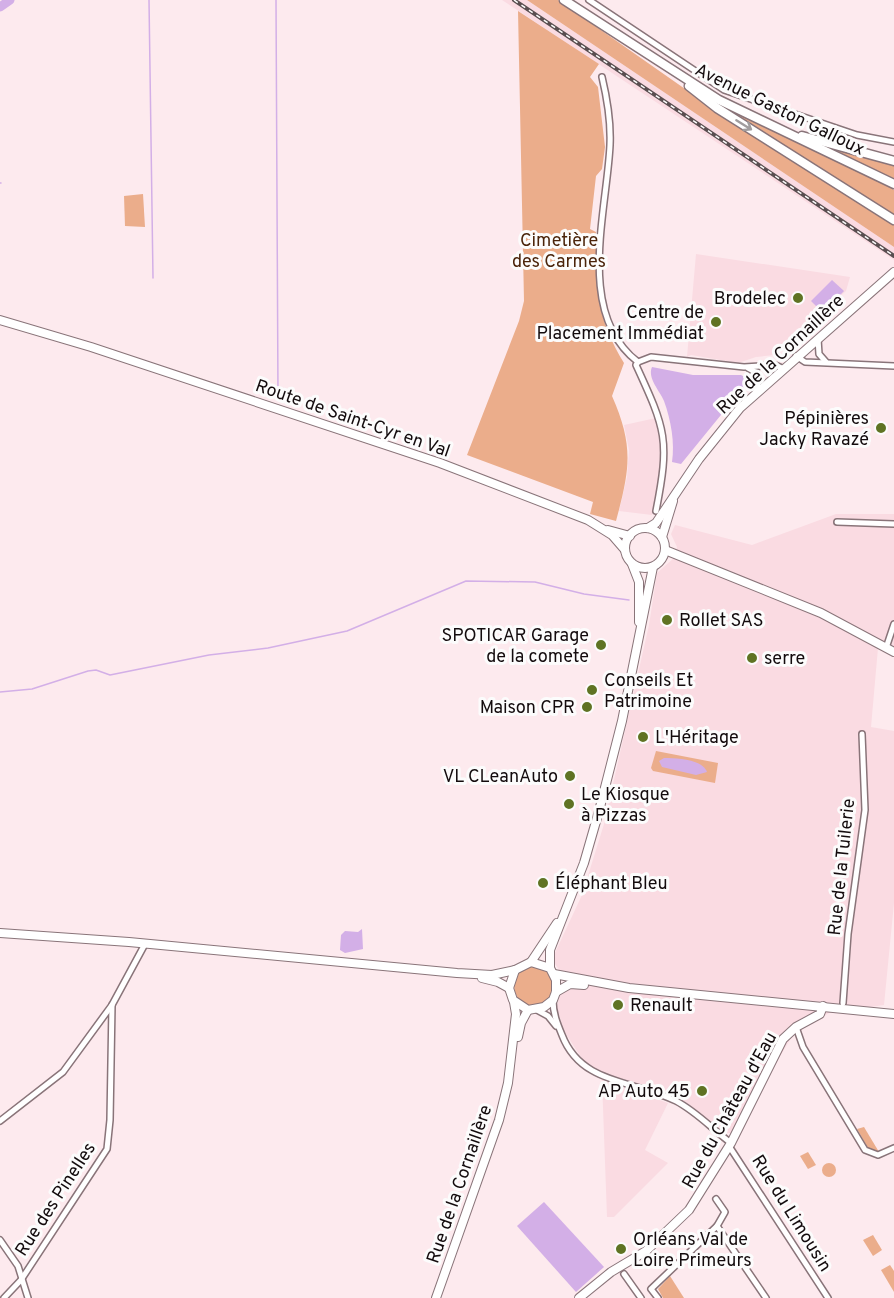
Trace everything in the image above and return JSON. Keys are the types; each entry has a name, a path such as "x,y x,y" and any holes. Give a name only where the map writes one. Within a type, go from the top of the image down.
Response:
{"main road":[{"name":"Avenue Gaston Galloux","path":"564,0 681,78 773,128 894,184"},
{"path":"681,78 707,101 894,220"},
{"path":"773,128 894,161"},
{"name":"Rue de la Cornaillère","path":"648,528 656,523 699,459 755,393 894,272"},
{"name":"Route de Saint-Cyr en Val","path":"0,321 91,347 389,444 562,509 603,528 630,536"},
{"name":"Rue de la Cornaillère","path":"662,537 675,496"},
{"name":"Route de Saint-Cyr en Val","path":"603,528 626,550"},
{"path":"632,563 642,568 653,567 662,560 665,550 662,537 648,528 635,531 630,536 626,550 639,582 640,627"},
{"path":"665,550 821,613 890,650"},
{"path":"554,996 550,950 584,863 599,811 622,721 653,567"},
{"path":"0,933 492,975 515,970 531,962 563,915"},
{"path":"531,962 552,971 564,981 894,1014"},
{"path":"515,970 509,988 513,1000 533,1010 554,996 564,981"},
{"path":"457,973 498,981 509,988"},
{"name":"Rue de la Cornaillère","path":"508,1079 516,1014 513,1000"},
{"name":"Rue du Château d'Eau","path":"579,1298 667,1234 689,1210 730,1144 783,1039 796,1027 820,1014 823,1006"},
{"name":"Rue de la Cornaillère","path":"436,1298 491,1147 522,1020 533,1010"}],"street":[{"path":"589,0 724,90 857,135 894,142"},
{"path":"602,77 610,144 599,248 602,295 618,340 627,354 638,362"},
{"path":"819,336 818,350 826,362"},
{"path":"796,356 805,362 894,366"},
{"path":"638,362 651,357 744,367 775,365 782,368"},
{"path":"638,362 636,365 657,411 665,448 665,469 656,511"},
{"path":"744,367 757,374 758,385 755,393"},
{"path":"837,522 894,524"},
{"path":"890,650 894,624"},
{"name":"Rue de la Tuilerie","path":"843,1003 848,934 865,810 862,734"},
{"path":"0,1121 63,1072 112,1005 130,966 145,944"},
{"path":"554,996 553,1012 561,1035"},
{"name":"Rue des Pinelles","path":"28,1298 21,1280 107,1149 110,1120 112,1005"},
{"path":"533,1010 548,1016 561,1035"},
{"path":"796,1027 814,1068 825,1081 865,1150 878,1155 894,1148"},
{"name":"Rue du Limousin","path":"561,1035 570,1053 586,1069 679,1102 730,1144 828,1298"},
{"path":"624,1274 641,1298 717,1226 725,1212 716,1199"},
{"path":"717,1226 766,1298"},
{"path":"0,1240 18,1266 21,1280 4,1298"},
{"path":"651,1289 658,1298"}],"shaded area":[{"path":"502,0 527,0 894,247 894,260"},
{"path":"696,254 850,277 846,291 775,355 756,357 738,363 691,355 687,357"},
{"path":"832,280 844,291 823,313 811,301"},
{"path":"652,367 693,375 741,375 747,378 747,383 681,464 672,462 673,439 670,424 664,401 651,376"},
{"path":"656,418 661,470 652,515 619,511 627,477 629,450 624,425"},
{"path":"836,514 894,514 894,651 878,648 871,727 894,731 894,903 884,1005 829,1013 793,1035 733,1133 724,1133 680,1098 588,1068 564,1031 557,1008 559,996 569,987 570,974 560,971 555,964 554,955 582,895 604,824 649,625 657,573 674,558 677,547 671,534 675,525 752,545"},
{"path":"664,758 695,762 707,772 696,775 662,767 659,761"},
{"path":"362,929 363,949 345,953 340,950 341,935 345,931 358,932"},
{"path":"602,1080 668,1103 645,1150 668,1163 614,1217 607,1217"},
{"path":"544,1202 604,1267 576,1292 517,1226"}],"green space":[{"path":"527,0 558,0 688,91 894,223 894,247"},
{"name":"Cimetière des Carmes","path":"518,11 599,64 590,77 598,87 605,147 602,169 596,176 590,229 596,232 597,284 602,314 624,363 612,396 624,429 628,458 616,521 590,514 593,502 467,455 519,321 524,301"},
{"path":"722,107 865,173 894,190 894,216"},
{"path":"823,145 894,163 894,181"},
{"path":"143,194 145,227 125,226 124,196"},
{"path":"656,751 718,763 715,783 653,771 651,768"},
{"path":"534,966 548,972 554,986 548,1000 534,1006 520,1000 514,986 520,972"},
{"path":"864,1127 879,1152 868,1148 857,1129"},
{"path":"808,1152 816,1165 808,1169 800,1156"},
{"path":"826,1163 832,1163 836,1170 832,1177 826,1177 822,1173 822,1167"},
{"path":"873,1235 882,1250 873,1256 863,1240"},
{"path":"890,1265 894,1271 894,1292 881,1270"},
{"path":"670,1276 684,1298 663,1298 658,1289"}],"waterway":[{"path":"0,7 10,0"},
{"path":"149,0 153,278"},
{"path":"276,0 278,395"},
{"path":"0,692 32,689 88,671 96,670 110,675 209,655 268,648 347,631 466,581 535,582 584,594 629,600"}],"railway":[{"path":"514,0 894,256"}],"place":[{"name":"Brodelec","path":"798,298"},
{"name":"Centre de Placement Immédiat","path":"716,322"},
{"name":"Pépinières Jacky Ravazé","path":"881,428"},
{"name":"Rollet SAS","path":"667,620"},
{"name":"SPOTICAR Garage de la comete","path":"601,645"},
{"name":"serre","path":"752,658"},
{"name":"Conseils Et Patrimoine","path":"592,690"},
{"name":"Maison CPR","path":"587,707"},
{"name":"L'Héritage","path":"643,737"},
{"name":"VL CLeanAuto","path":"570,776"},
{"name":"Le Kiosque à Pizzas","path":"569,804"},
{"name":"Éléphant Bleu","path":"543,883"},
{"name":"Renault","path":"618,1005"},
{"name":"AP Auto 45","path":"702,1091"},
{"name":"Orléans Val de Loire Primeurs","path":"621,1249"}]}
